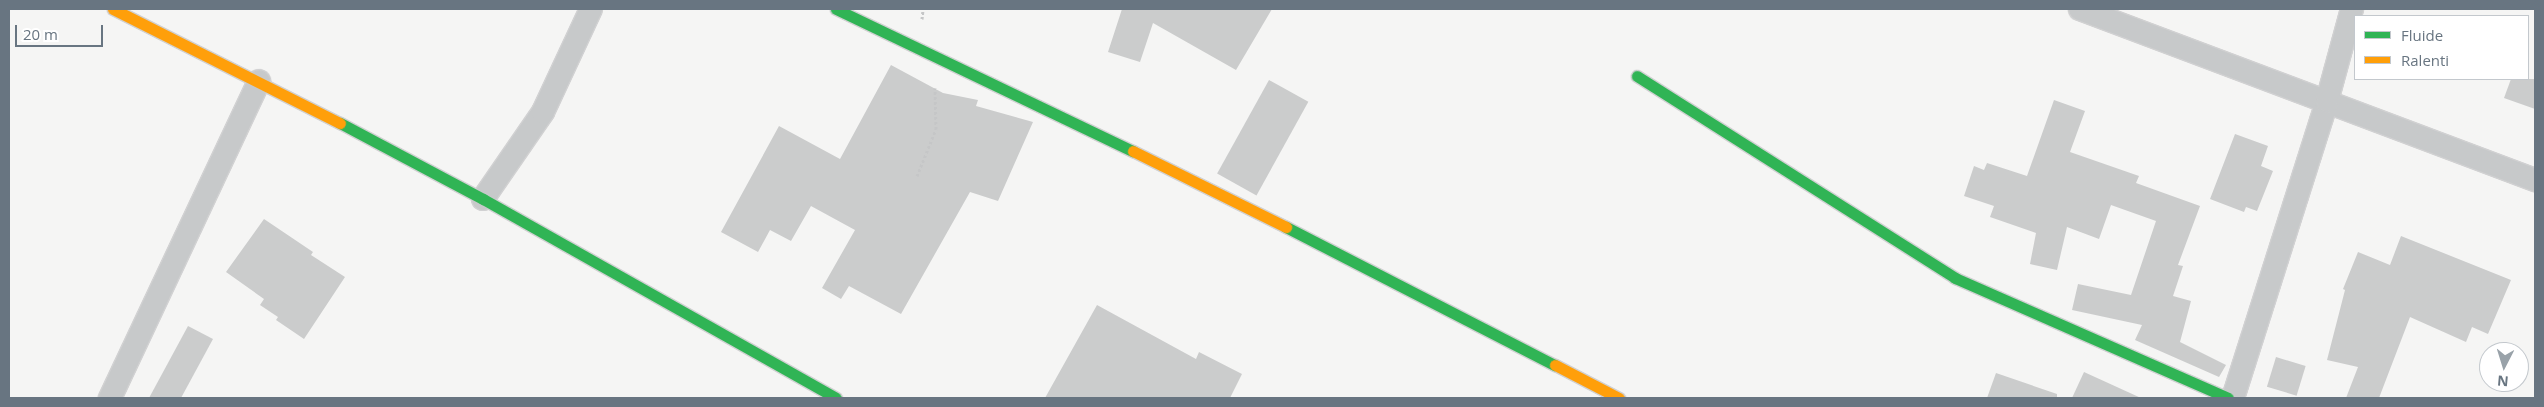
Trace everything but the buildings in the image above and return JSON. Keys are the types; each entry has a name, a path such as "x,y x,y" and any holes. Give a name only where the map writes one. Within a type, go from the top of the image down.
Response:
{"street":[{"path":"113,9 260,81 483,199 836,398"},
{"path":"483,199 543,112 592,9"},
{"path":"836,9 1206,186 1619,398"},
{"path":"2080,9 2535,180"},
{"path":"2233,398 2327,102 2352,9"},
{"path":"1637,76 1955,278 2228,398"},
{"path":"110,398 260,81"}],"path":[{"path":"917,176 936,129 935,88 920,49 923,9"}],"traffic: fast":[{"path":"836,9 1133,151"},
{"path":"1637,76 1955,278 2228,398"},
{"path":"340,123 483,199 836,398"},
{"path":"1286,227 1555,365"}],"traffic: slow":[{"path":"113,9 340,123"},
{"path":"1133,151 1286,227"},
{"path":"1555,365 1619,398"}]}
